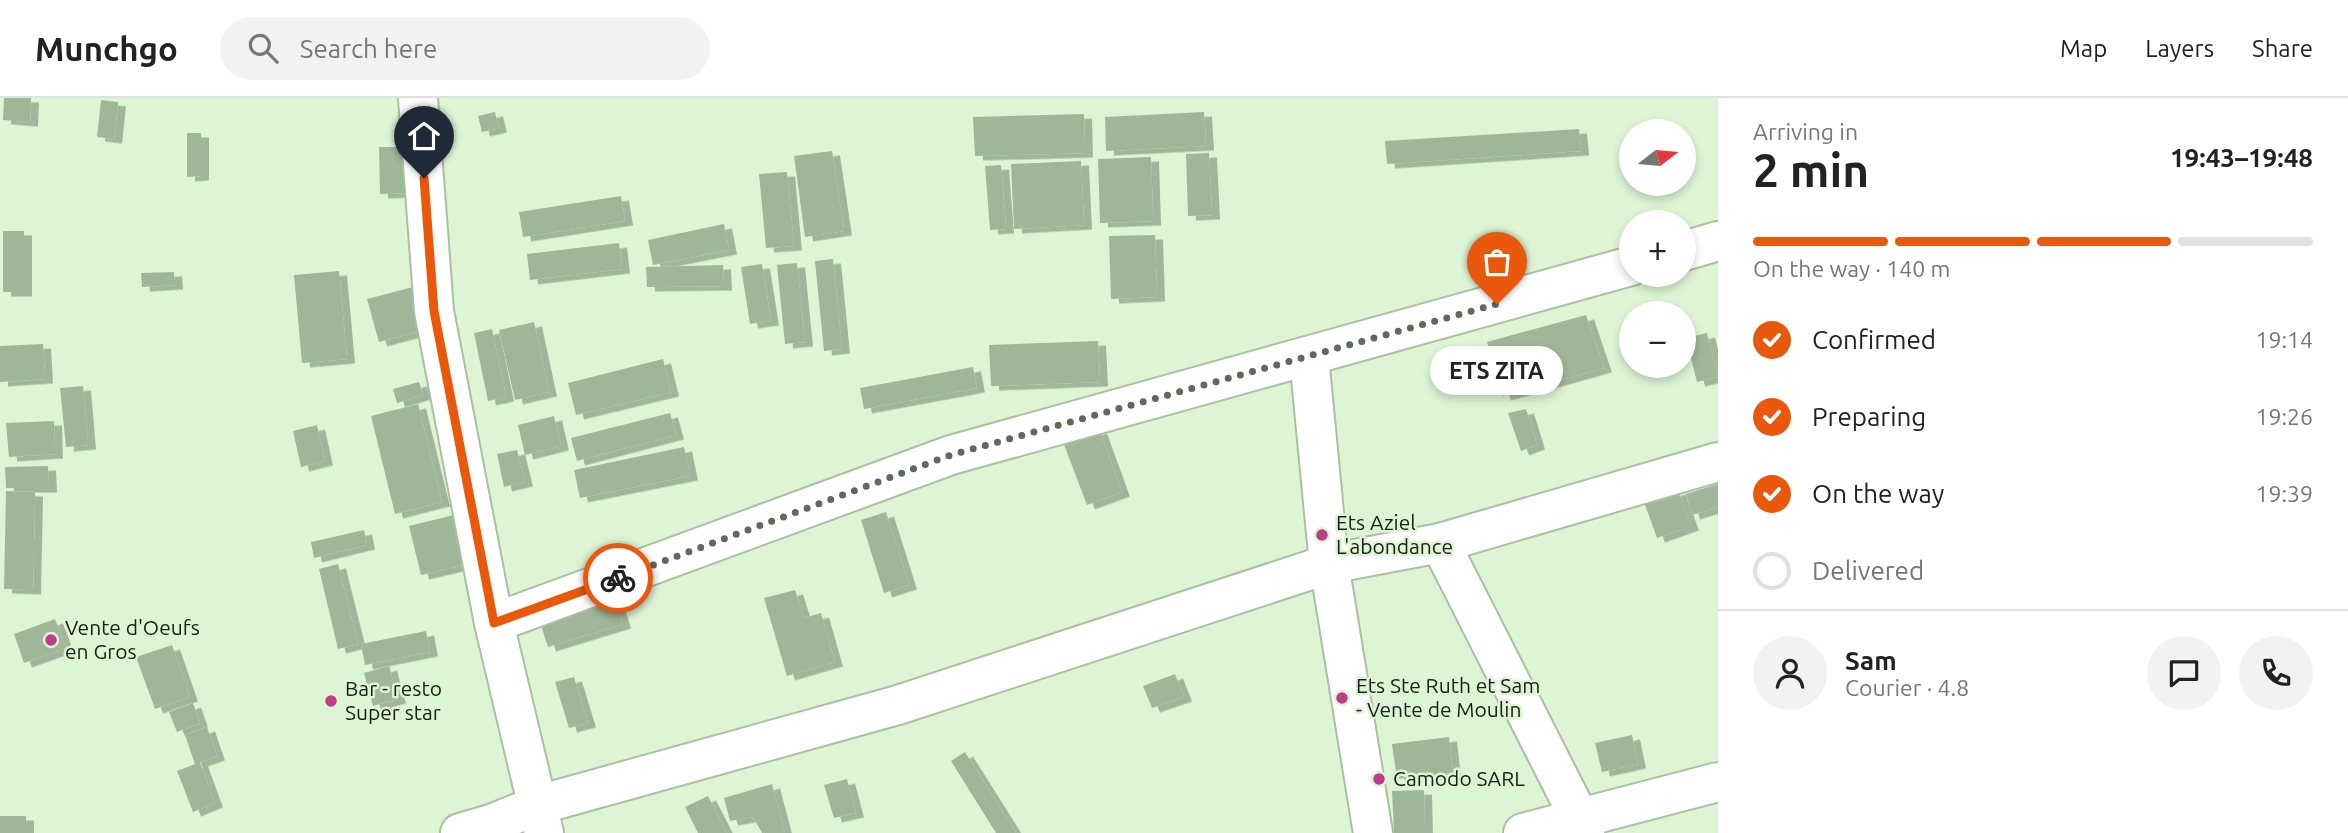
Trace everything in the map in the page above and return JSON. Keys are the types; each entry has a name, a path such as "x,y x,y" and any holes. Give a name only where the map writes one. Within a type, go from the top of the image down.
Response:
{"street":[{"path":"418,98 434,311 494,623 541,819"},
{"path":"1696,248 1718,242"},
{"path":"494,623 951,455 1619,269"},
{"path":"1309,357 1329,564 1373,833"},
{"path":"460,833 491,824 541,819 1329,564 1440,543 1718,462"},
{"path":"1440,543 1583,826"},
{"path":"1523,833 1583,826 1718,782"}],"building":[{"path":"4,98 31,98 30,122 3,120"},
{"path":"101,100 118,102 114,139 97,137"},
{"path":"495,112 499,128 482,132 478,116"},
{"path":"1204,112 1206,146 1106,151 1105,117"},
{"path":"1084,114 1085,153 975,156 973,117"},
{"path":"1579,129 1581,151 1387,164 1385,141"},
{"path":"187,133 201,133 201,176 187,177"},
{"path":"379,147 406,147 407,193 380,194"},
{"path":"832,151 844,231 805,237 794,156"},
{"path":"1209,153 1212,215 1188,216 1186,154"},
{"path":"1151,157 1153,221 1100,223 1098,159"},
{"path":"1081,161 1084,225 1014,229 1011,164"},
{"path":"1001,165 1006,229 990,230 985,166"},
{"path":"787,172 794,246 766,248 759,174"},
{"path":"621,196 625,221 523,237 519,212"},
{"path":"724,224 729,250 653,265 648,240"},
{"path":"3,231 24,231 24,292 3,292"},
{"path":"1155,235 1157,297 1111,299 1109,236"},
{"path":"619,243 622,269 530,280 527,254"},
{"path":"833,259 842,349 824,351 815,261"},
{"path":"797,263 805,342 785,344 777,265"},
{"path":"762,264 771,321 750,324 741,267"},
{"path":"723,265 724,286 647,287 646,267"},
{"path":"339,271 347,359 302,363 294,275"},
{"path":"174,272 175,285 142,287 141,273"},
{"path":"417,286 428,329 379,342 367,299"},
{"path":"1586,315 1604,368 1503,396 1487,342"},
{"path":"534,322 549,392 515,400 499,330"},
{"path":"492,329 506,397 488,401 474,333"},
{"path":"1707,333 1718,377 1697,382 1696,336"},
{"path":"1098,341 1100,382 991,386 989,345"},
{"path":"43,344 45,379 0,382 0,346"},
{"path":"663,359 671,392 576,415 568,383"},
{"path":"973,367 977,388 864,409 860,388"},
{"path":"419,382 423,395 397,403 393,389"},
{"path":"83,386 88,445 66,447 60,388"},
{"path":"418,404 442,502 395,514 371,416"},
{"path":"1526,409 1537,445 1521,451 1508,413"},
{"path":"670,413 676,435 577,461 571,438"},
{"path":"554,416 561,446 525,455 518,425"},
{"path":"54,421 55,454 9,457 6,423"},
{"path":"317,425 325,461 301,467 293,431"},
{"path":"1099,429 1122,492 1087,505 1063,442"},
{"path":"684,447 690,476 580,498 574,470"},
{"path":"517,450 525,482 504,487 497,454"},
{"path":"48,466 49,488 6,488 5,467"},
{"path":"1718,484 1718,507 1692,515 1686,494"},
{"path":"1678,490 1691,526 1657,538 1644,502"},
{"path":"6,491 35,492 33,590 4,589"},
{"path":"886,512 909,585 884,593 861,520"},
{"path":"462,513 473,563 421,575 409,526"},
{"path":"364,530 367,545 314,558 311,542"},
{"path":"338,564 358,644 338,649 319,569"},
{"path":"795,590 804,618 821,613 835,662 787,676 764,598"},
{"path":"613,592 623,624 548,647 538,616"},
{"path":"55,619 66,648 24,663 14,634"},
{"path":"426,631 430,652 365,665 361,644"},
{"path":"172,645 190,697 155,709 136,657"},
{"path":"389,666 398,699 373,706 364,673"},
{"path":"1175,674 1184,697 1152,708 1143,686"},
{"path":"574,677 588,723 569,728 555,682"},
{"path":"193,703 200,723 177,732 169,712"},
{"path":"207,727 217,756 200,762 215,803 193,812 177,771 195,764 185,735"},
{"path":"1632,735 1638,764 1602,772 1595,743"},
{"path":"1449,737 1453,773 1397,779 1392,744"},
{"path":"965,752 1016,833 996,833 951,761"},
{"path":"847,779 856,813 834,818 824,785"},
{"path":"772,784 785,833 762,833 753,817 730,821 724,798"},
{"path":"1424,790 1425,833 1394,833 1392,791"},
{"path":"708,796 727,833 698,833 685,807"},
{"path":"0,816 26,816 26,833 0,833"}],"way so far":[{"path":"618,578 951,455 1497,304"}],"place":[{"name":"ETS ZITA","path":"1497,304"},
{"name":"Ets Aziel L'abondance","path":"1322,535"},
{"name":"Vente d'Oeufs en Gros","path":"51,640"},
{"name":"Ets Ste Ruth et Sam - Vente de Moulin","path":"1342,698"},
{"name":"Bar - resto Super star","path":"331,701"},
{"name":"Camodo SARL","path":"1379,779"}],"route":[{"path":"424,178 434,311 494,623 618,578"}]}
